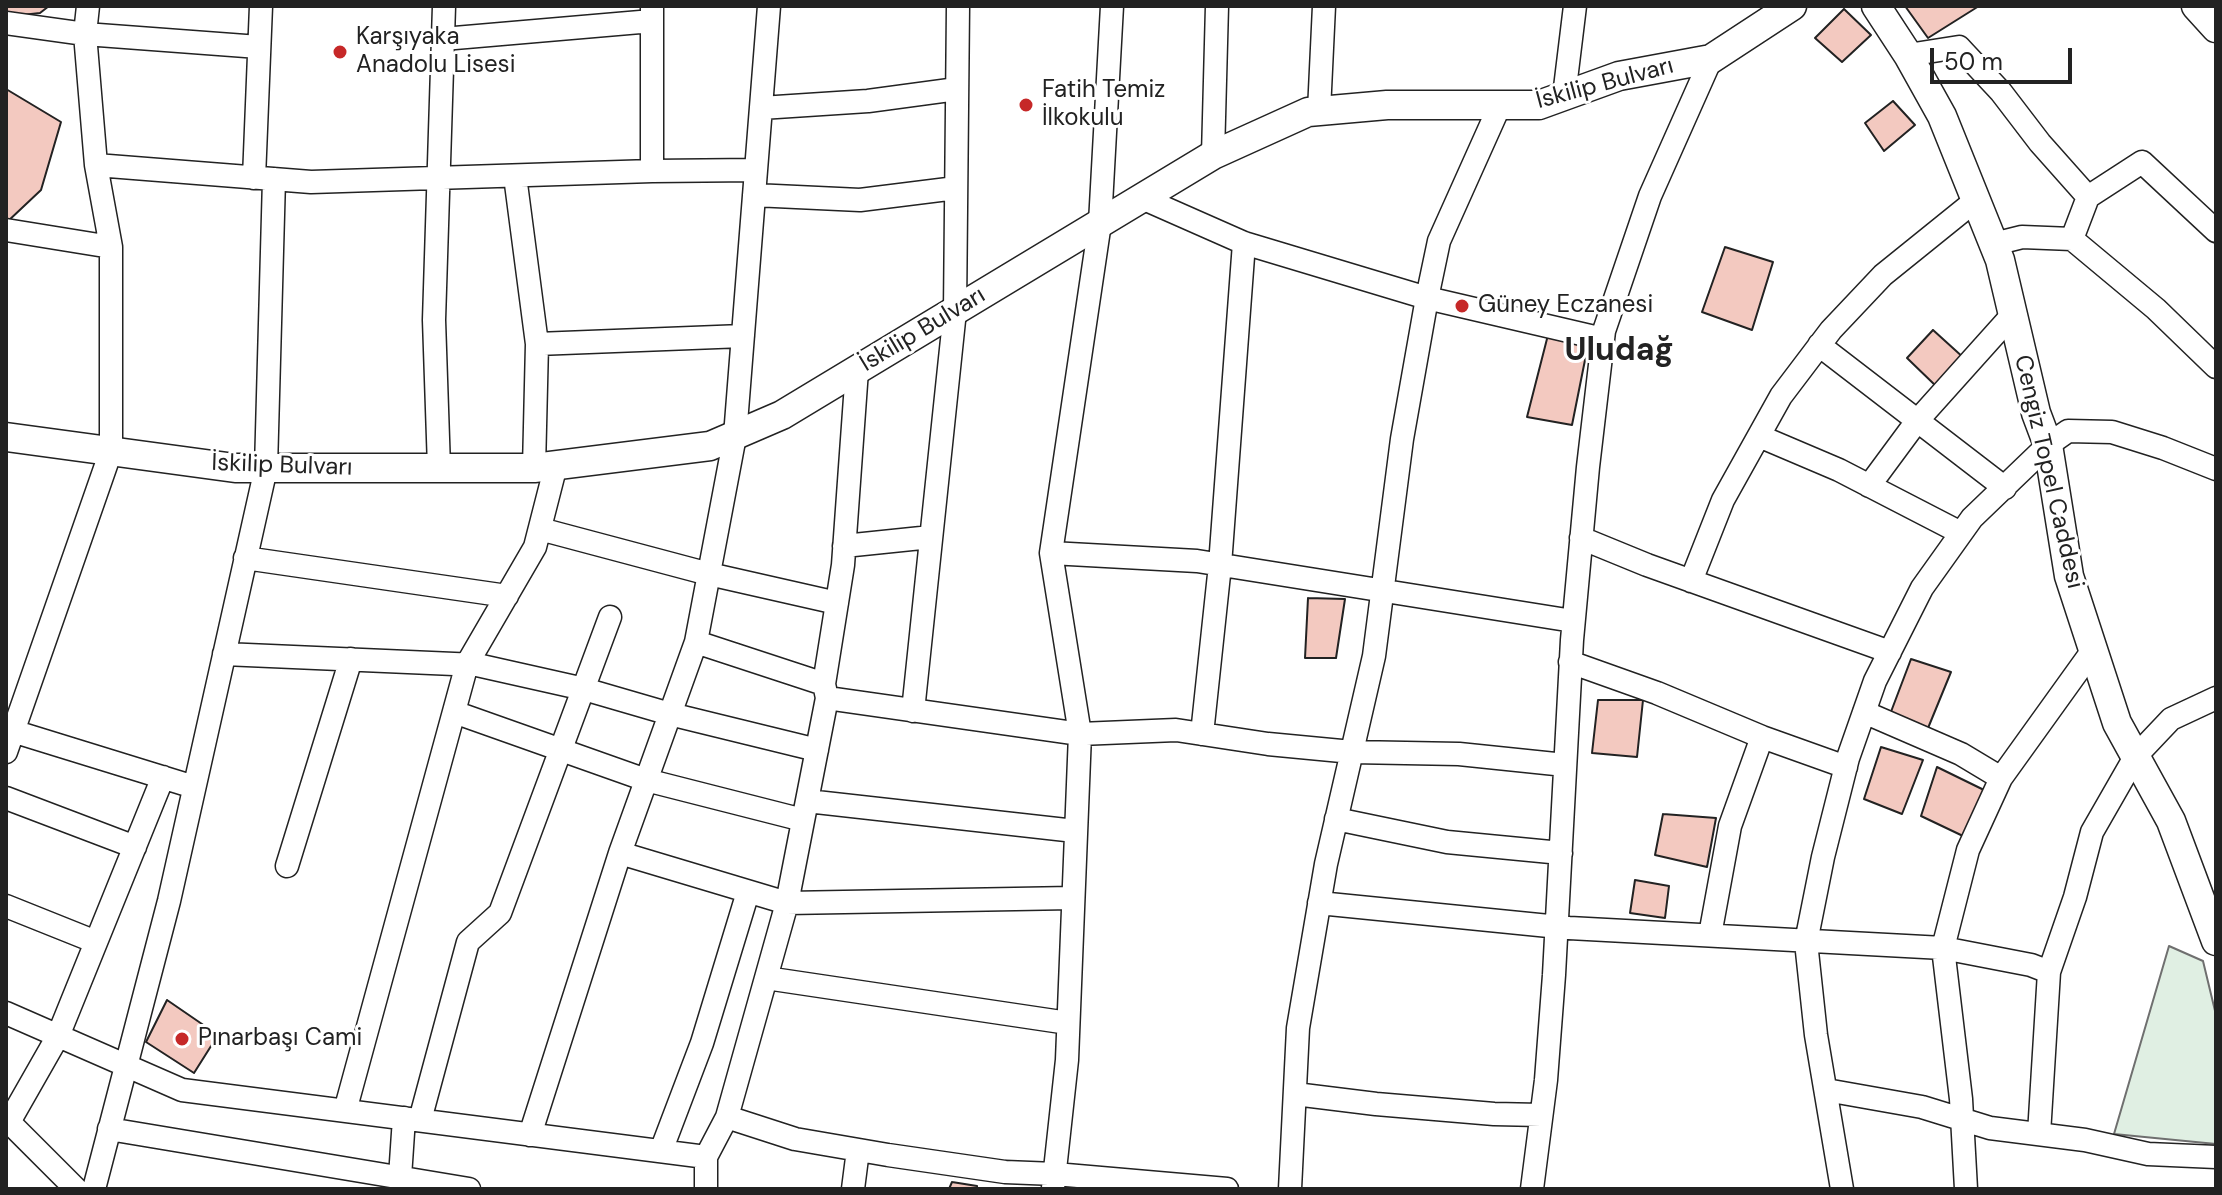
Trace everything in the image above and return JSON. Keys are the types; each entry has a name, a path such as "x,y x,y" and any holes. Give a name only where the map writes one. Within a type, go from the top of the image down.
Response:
{"main road":[{"name":"İskilip Bulvarı","path":"6,437 235,468 545,467 710,446 782,415 1213,155 1308,112 1387,105 1539,105 1619,76 1711,59 1792,6"},
{"name":"Cengiz Topel Caddesi","path":"1876,6 1942,116 2000,260 2036,413 2048,445 2069,576 2117,723 2171,821 2216,941"},
{"path":"2196,6 2216,28"}],"street":[{"path":"88,6 85,34 96,165 111,247 111,451 8,737 194,787"},
{"path":"94,1189 169,901 266,468 264,178 259,47 261,6"},
{"path":"439,468 434,320 444,6"},
{"path":"530,1135 620,853 696,642 735,436 769,6"},
{"path":"913,711 955,311 958,6"},
{"path":"1054,1182 1067,1060 1080,734 1051,553 1100,223 1112,6"},
{"path":"1213,155 1217,6"},
{"path":"1319,111 1324,6"},
{"path":"1564,96 1575,6"},
{"path":"443,39 652,14 652,171"},
{"path":"6,23 85,34 259,47"},
{"path":"1908,55 1959,47 2001,92 2040,143 2088,197"},
{"path":"1532,1189 1558,927 1573,621 1603,339 1650,196 1711,59"},
{"path":"761,108 868,101 957,89"},
{"path":"1290,1189 1298,1028 1336,819 1374,656 1402,439 1427,298 1439,241 1500,105"},
{"path":"2072,239 2088,197 2142,162 2216,231"},
{"path":"96,165 311,182 756,170"},
{"path":"345,1111 467,664 535,547 540,529 545,467 537,344 515,176"},
{"path":"754,195 860,200 956,188"},
{"path":"1142,198 1244,243 1427,298 1603,339"},
{"path":"1691,581 1723,500 1781,396 1819,345 1883,275 1976,200"},
{"path":"6,230 111,247"},
{"path":"1994,244 2022,237 2072,239 2156,309 2216,367"},
{"path":"1202,734 1220,565 1244,243"},
{"path":"1869,486 1917,421 2013,314"},
{"path":"537,344 743,336"},
{"path":"1819,345 2005,488"},
{"path":"706,1189 706,1157 727,1117 787,903 817,750 844,546 857,370"},
{"path":"1842,1189 1816,1035 1806,942 1823,857 1864,712 1875,681 1922,588 1972,518 2048,445 2068,431 2112,432 2216,469"},
{"path":"1759,436 1839,470 1961,533"},
{"path":"540,529 709,574 837,603"},
{"path":"844,546 931,537"},
{"path":"1581,538 1647,565 1890,652"},
{"path":"1051,553 1197,561 1573,621"},
{"path":"245,558 507,596"},
{"path":"400,1177 412,1119 468,942 500,913 610,617"},
{"path":"696,642 826,691 913,711 1080,734 1176,730 1268,744 1352,752 1459,754 1565,765"},
{"path":"1966,1189 1961,1099 1943,948 1968,850 2001,778 2093,650"},
{"path":"224,654 477,665 584,689 670,714 817,750"},
{"path":"287,866 351,659"},
{"path":"1570,662 1846,767"},
{"path":"2039,1134 2049,972 2075,897 2092,832 2135,757 2171,719 2216,698"},
{"path":"454,712 646,780 805,811 1075,831"},
{"path":"1864,712 1961,754 2001,778"},
{"path":"1710,935 1730,826 1762,737"},
{"path":"76,1189 8,1120 58,1036 163,777"},
{"path":"6,798 135,847"},
{"path":"1336,819 1447,842 1561,853"},
{"path":"620,853 787,903 1072,898"},
{"path":"661,1151 702,1043 748,892"},
{"path":"1319,903 1558,927 1943,948 2031,965 2049,972"},
{"path":"6,906 96,942"},
{"path":"766,978 1068,1023"},
{"path":"6,1013 182,1090 706,1157"},
{"path":"1826,1090 1922,1107 1990,1128 2085,1140 2148,1154 2216,1157"},
{"path":"1295,1094 1376,1104 1541,1115"},
{"path":"727,1117 795,1139 1054,1182 1227,1189"},
{"path":"109,1129 469,1189"},
{"path":"853,1189 858,1150"}],"green space":[{"path":"2169,946 2203,961 2216,1015 2216,1144 2114,1134"}],"building":[{"path":"6,6 49,6 40,13 13,16 6,15"},
{"path":"1905,6 1979,6 1928,38"},
{"path":"1844,9 1871,35 1842,62 1815,38"},
{"path":"6,89 61,122 41,190 6,223"},
{"path":"1893,101 1915,125 1884,151 1865,123"},
{"path":"1725,247 1773,262 1752,330 1702,312"},
{"path":"1933,330 1965,359 1938,388 1907,358"},
{"path":"1549,331 1589,340 1572,425 1527,417"},
{"path":"1308,598 1345,599 1336,658 1305,658"},
{"path":"1911,659 1951,672 1926,733 1889,717"},
{"path":"1598,700 1643,700 1637,757 1592,753"},
{"path":"1881,747 1923,760 1902,814 1864,799"},
{"path":"1937,767 1984,790 1963,836 1921,816"},
{"path":"1663,814 1716,818 1707,867 1655,855"},
{"path":"1635,880 1669,886 1665,918 1630,913"},
{"name":"Pınarbaşı Cami","path":"167,1000 218,1035 194,1073 146,1042"},
{"path":"952,1182 977,1186 977,1189 949,1189"}],"place":[{"name":"Karşıyaka Anadolu Lisesi","path":"340,52"},
{"name":"Fatih Temiz İlkokulu","path":"1026,105"},
{"name":"Güney Eczanesi","path":"1462,306"},
{"name":"Pınarbaşı Cami","path":"182,1039"}],"district":[{"name":"Uludağ","path":"1619,352"}]}
